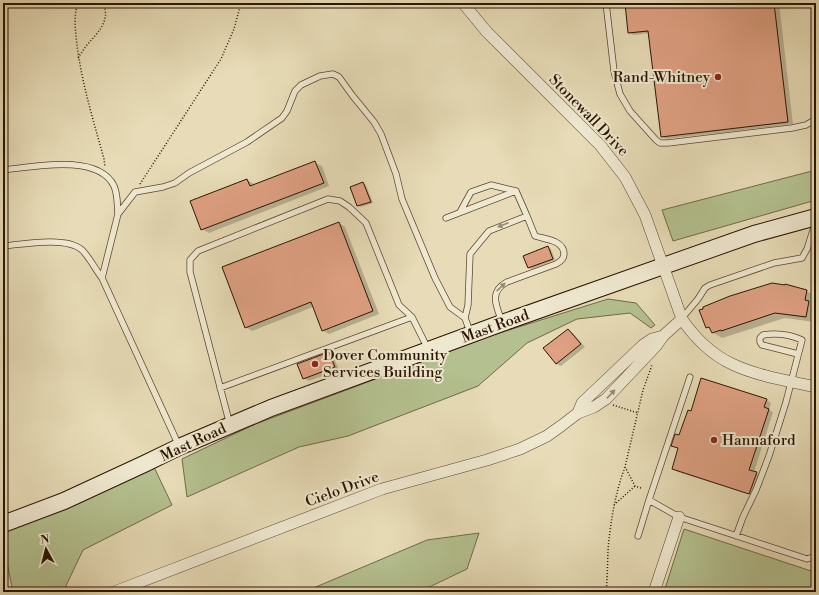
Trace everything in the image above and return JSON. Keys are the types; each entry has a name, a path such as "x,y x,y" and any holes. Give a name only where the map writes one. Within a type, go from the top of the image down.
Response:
{"street":[{"name":"Stonewall Drive","path":"464,3 486,31 614,161 637,197 645,215 682,319"},
{"name":"Mast Road","path":"3,524 64,501 179,447 271,408 470,334 754,234 816,217"},
{"name":"Cielo Drive","path":"114,592 382,489 487,460 520,449 547,436 578,412 582,403 643,346 652,339 663,336 682,319"},
{"path":"682,319 712,351 731,364 751,371 816,387"},
{"path":"654,592 679,517"}],"lane":[{"path":"606,3 614,71 620,94 630,111 660,143 792,128 806,125 816,119"},
{"path":"118,214 134,192 163,187 175,183 189,173 247,142 274,125 287,111 295,91 301,85 320,76 333,74 339,76 374,122 381,134 396,174 402,199 435,278 450,306 464,318 470,334"},
{"path":"3,170 50,165 72,165 92,168 106,176 113,185 117,194 118,214 102,278"},
{"path":"460,212 470,192 492,185 516,191"},
{"path":"446,218 516,191"},
{"path":"502,323 495,301 495,294 500,287 507,282 559,262 564,256 563,248 559,244 535,236 516,191"},
{"path":"230,425 190,272 190,260 198,251 328,200 340,201 349,207 366,223 400,305 412,317 429,350"},
{"path":"464,318 468,305 470,254 489,231 527,216"},
{"path":"682,319 705,288 710,284 774,263 802,258 808,249 816,221"},
{"path":"3,246 59,242 71,244 81,249 89,258 102,278 179,447"},
{"path":"220,388 412,317"},
{"path":"736,536 760,481 792,381 802,340 794,336 769,334 763,335 760,338 762,345 798,354"},
{"path":"638,536 690,377"},
{"path":"649,500 679,517 807,560 816,556"}],"path":[{"path":"78,3 75,20 78,58 104,159 106,176"},
{"path":"78,58 102,27 106,13 103,3"},
{"path":"134,192 221,59 234,29 241,3"},
{"path":"606,592 609,540 614,505 618,486 625,467 643,390 654,359"},
{"path":"612,404 638,413"},
{"path":"625,467 635,486 641,488"},
{"path":"614,505 635,486"}],"green space":[{"path":"816,170 816,200 673,241 662,210"},
{"path":"608,299 636,303 655,325 651,328 630,313 577,319 527,343 478,386 348,436 299,447 187,497 182,459 253,425 493,335"},
{"path":"154,467 172,505 83,550 63,592 13,592 3,544 3,532"},
{"path":"684,529 811,571 816,566 816,592 664,592"},
{"path":"479,533 467,569 419,592 304,592 427,540"}],"building":[{"name":"Rand-Whitney","path":"625,3 774,3 788,122 661,137 648,31 628,33"},
{"path":"315,161 324,183 201,230 190,201 247,179 250,186"},
{"path":"363,182 371,202 357,206 350,187"},
{"path":"339,222 373,311 322,331 311,302 245,328 222,267"},
{"path":"548,246 553,259 528,268 523,256"},
{"path":"772,283 785,284 807,290 805,300 809,301 806,317 775,313 712,333 709,327 706,328 699,310 703,309 703,307 730,296"},
{"path":"568,329 581,344 556,364 543,348"},
{"name":"Dover Community Services Building","path":"329,352 335,367 303,379 297,364"},
{"name":"Hannaford","path":"701,378 767,399 764,407 769,409 749,470 757,472 749,494 672,469 678,448 671,446 675,434 679,435 688,410 691,411"}],"place":[{"name":"Rand-Whitney","path":"718,77"},
{"name":"Dover Community Services Building","path":"315,364"},
{"name":"Hannaford","path":"714,440"}]}
